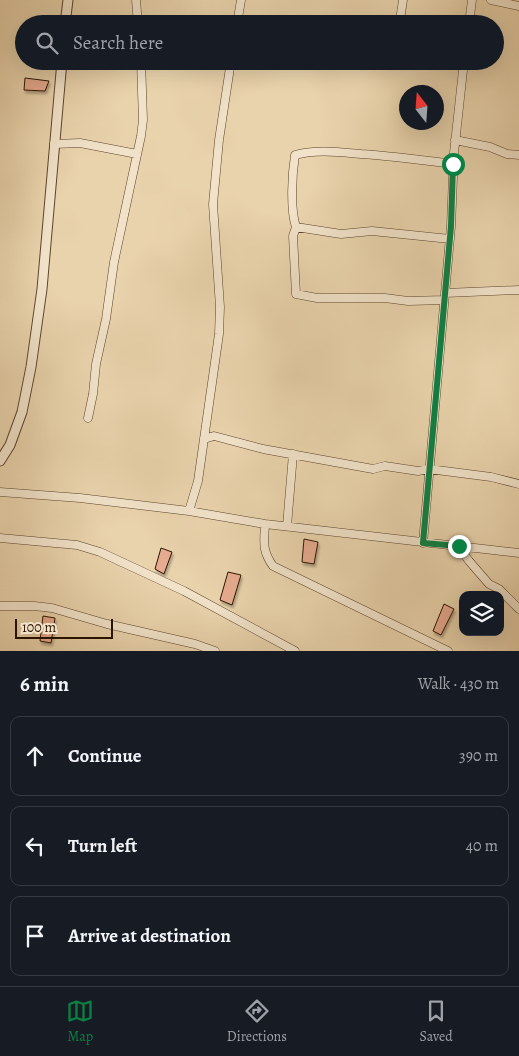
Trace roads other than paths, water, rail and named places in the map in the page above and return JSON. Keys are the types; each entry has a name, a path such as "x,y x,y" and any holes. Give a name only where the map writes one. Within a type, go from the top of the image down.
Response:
{"street":[{"path":"66,15 68,0"},
{"path":"136,0 137,15"},
{"path":"238,15 241,0"},
{"path":"401,15 403,0"},
{"path":"470,15 472,0"},
{"path":"491,0 519,6"},
{"path":"0,461 10,445 22,412 31,367 42,289 61,70"},
{"path":"88,418 114,262 143,120 141,70"},
{"path":"189,511 198,481 219,334 220,307 213,204 219,140 230,70"},
{"path":"423,543 450,239 455,140 463,70"},
{"path":"455,140 490,147 508,154 519,155"},
{"path":"54,144 80,143 137,154"},
{"path":"453,164 400,157 335,152 307,152 295,155 292,206 296,227 293,236 296,294 317,298 385,298 408,301 519,290"},
{"path":"296,227 341,234 372,231 450,239"},
{"path":"204,439 214,436 263,449 373,469 385,466 418,471 429,469 491,477 519,484"},
{"path":"288,526 293,454"},
{"path":"0,492 80,498 189,511 265,524 519,553"},
{"path":"265,524 264,544 266,557 273,566 448,651"},
{"path":"0,538 77,545 100,552 184,590 295,651"},
{"path":"459,546 485,579 499,589 519,609"},
{"path":"0,606 52,608 107,624 195,644 215,651"}]}
